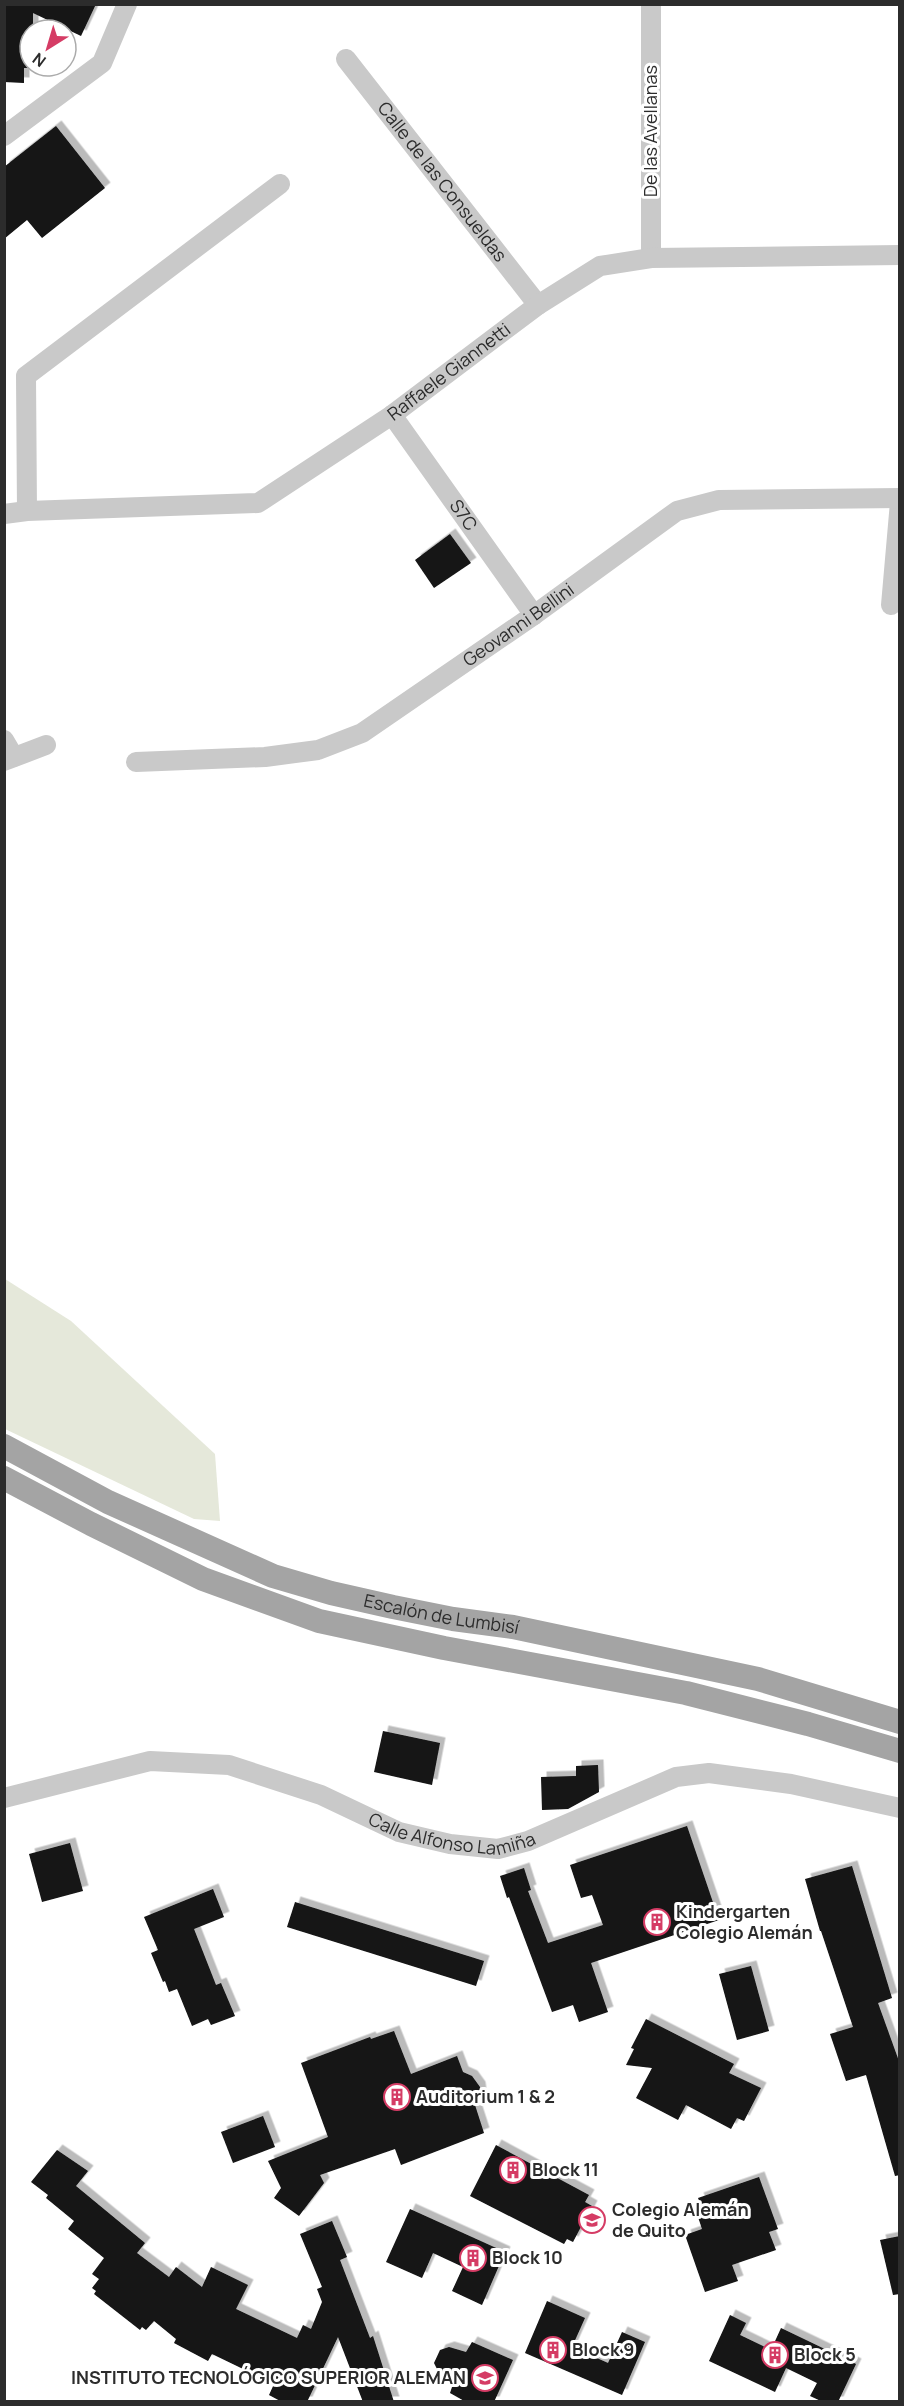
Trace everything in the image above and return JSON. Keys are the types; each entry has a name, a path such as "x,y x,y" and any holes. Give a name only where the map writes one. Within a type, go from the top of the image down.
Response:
{"main road":[{"name":"Escalón de Lumbisí","path":"4,1446 108,1502 215,1552 283,1579 393,1607 513,1628 758,1679 900,1722"},
{"name":"Escalón de Lumbisí","path":"4,1478 203,1579 319,1621 444,1648 686,1694 798,1721 900,1751"}],"street":[{"path":"4,136 102,63 127,4"},
{"name":"De las Avellanas","path":"651,4 651,258"},
{"name":"Calle de las Consueldas","path":"346,59 538,305"},
{"path":"27,511 26,376 280,184"},
{"name":"Raffaele Giannetti","path":"4,514 27,511 258,503 392,415 538,305 600,266 651,258 900,255"},
{"name":"S7C","path":"392,415 534,615"},
{"name":"Geovanni Bellini","path":"136,762 265,758 318,750 362,734 534,615 677,511 719,500 900,500"},
{"path":"891,605 900,500"},
{"path":"4,740 9,759 46,745"},
{"name":"Calle Alfonso Lamiña","path":"4,1798 150,1761 229,1765 321,1795 399,1832 450,1844 498,1849 528,1841 676,1777 710,1773 791,1784 900,1808"}],"shaded area":[{"path":"5,1279 71,1321 215,1454 220,1521 194,1519 5,1429"}],"building":[{"path":"4,4 96,4 81,36 78,35 78,18 43,18 33,13 33,18 18,18 18,78 24,78 24,83 4,82"},
{"path":"56,126 105,188 42,238 27,220 4,239 4,167"},
{"path":"450,534 471,563 434,588 415,560"},
{"path":"383,1731 440,1743 432,1785 374,1772"},
{"path":"598,1765 599,1792 568,1809 542,1810 541,1777 576,1776 576,1766"},
{"name":"Kindergarten Colegio Alemán","path":"687,1826 719,1920 591,1963 608,2012 579,2022 573,2005 552,2012 500,1876 524,1868 531,1890 528,1891 548,1943 603,1925 592,1895 581,1898 570,1865"},
{"path":"70,1843 83,1891 42,1902 29,1854"},
{"path":"852,1866 892,1998 878,2003 900,2064 900,2175 895,2176 866,2075 846,2081 830,2034 853,2027 805,1879"},
{"path":"213,1889 224,1917 194,1929 216,1985 221,1983 235,2016 211,2025 208,2019 192,2026 177,1989 169,1992 165,1981 163,1982 151,1953 158,1950 144,1917"},
{"path":"295,1902 484,1961 476,1986 287,1927"},
{"path":"751,1966 769,2031 737,2040 719,1974"},
{"path":"646,2019 734,2064 729,2073 761,2088 744,2121 737,2118 731,2129 686,2105 678,2120 636,2098 652,2068 626,2065 634,2049 631,2048"},
{"name":"Auditorium 1 & 2","path":"394,2031 411,2074 457,2056 463,2072 472,2076 480,2087 481,2094 475,2105 484,2133 401,2165 395,2149 320,2175 324,2183 299,2216 274,2198 281,2188 268,2161 328,2137 301,2063 370,2037 371,2039"},
{"path":"263,2116 275,2147 233,2163 221,2132"},
{"name":"Block 11","path":"496,2145 589,2195 585,2202 592,2206 573,2242 567,2239 564,2244 470,2196"},
{"path":"57,2150 88,2171 76,2186 145,2243 137,2253 169,2277 176,2267 202,2287 211,2267 248,2285 236,2309 297,2338 303,2325 311,2329 322,2302 317,2289 322,2287 300,2234 332,2221 347,2257 340,2260 370,2338 373,2336 394,2402 363,2402 338,2337 307,2402 282,2402 269,2395 274,2384 212,2354 208,2361 174,2343 176,2339 154,2321 146,2330 142,2327 140,2330 94,2294 96,2291 92,2288 99,2279 92,2274 104,2258 68,2229 74,2221 31,2182"},
{"path":"759,2177 778,2229 769,2232 776,2250 732,2265 738,2281 705,2292 685,2235 702,2229 698,2217 705,2215 698,2198"},
{"name":"Block 10","path":"410,2209 505,2252 482,2305 452,2291 463,2267 433,2253 422,2278 386,2262"},
{"path":"900,2236 900,2294 893,2295 880,2240"},
{"name":"Block 9","path":"547,2301 585,2318 572,2347 608,2363 622,2332 645,2342 622,2395 525,2353"},
{"name":"Block 5","path":"730,2315 746,2323 740,2335 771,2350 781,2328 856,2364 838,2402 823,2402 810,2396 817,2383 786,2368 775,2392 709,2361"},
{"path":"472,2342 513,2360 494,2402 466,2402 450,2393 454,2381 438,2371 434,2363 440,2350 449,2347 466,2352"}],"place":[{"name":"Kindergarten Colegio Alemán","path":"657,1922"},
{"name":"Auditorium 1 & 2","path":"397,2097"},
{"name":"Block 11","path":"513,2170"},
{"name":"Colegio Alemán de Quito","path":"592,2220"},
{"name":"Block 10","path":"473,2258"},
{"name":"Block 9","path":"553,2350"},
{"name":"Block 5","path":"775,2355"},
{"name":"INSTITUTO TECNOLÓGICO SUPERIOR ALEMAN","path":"485,2378"}]}
